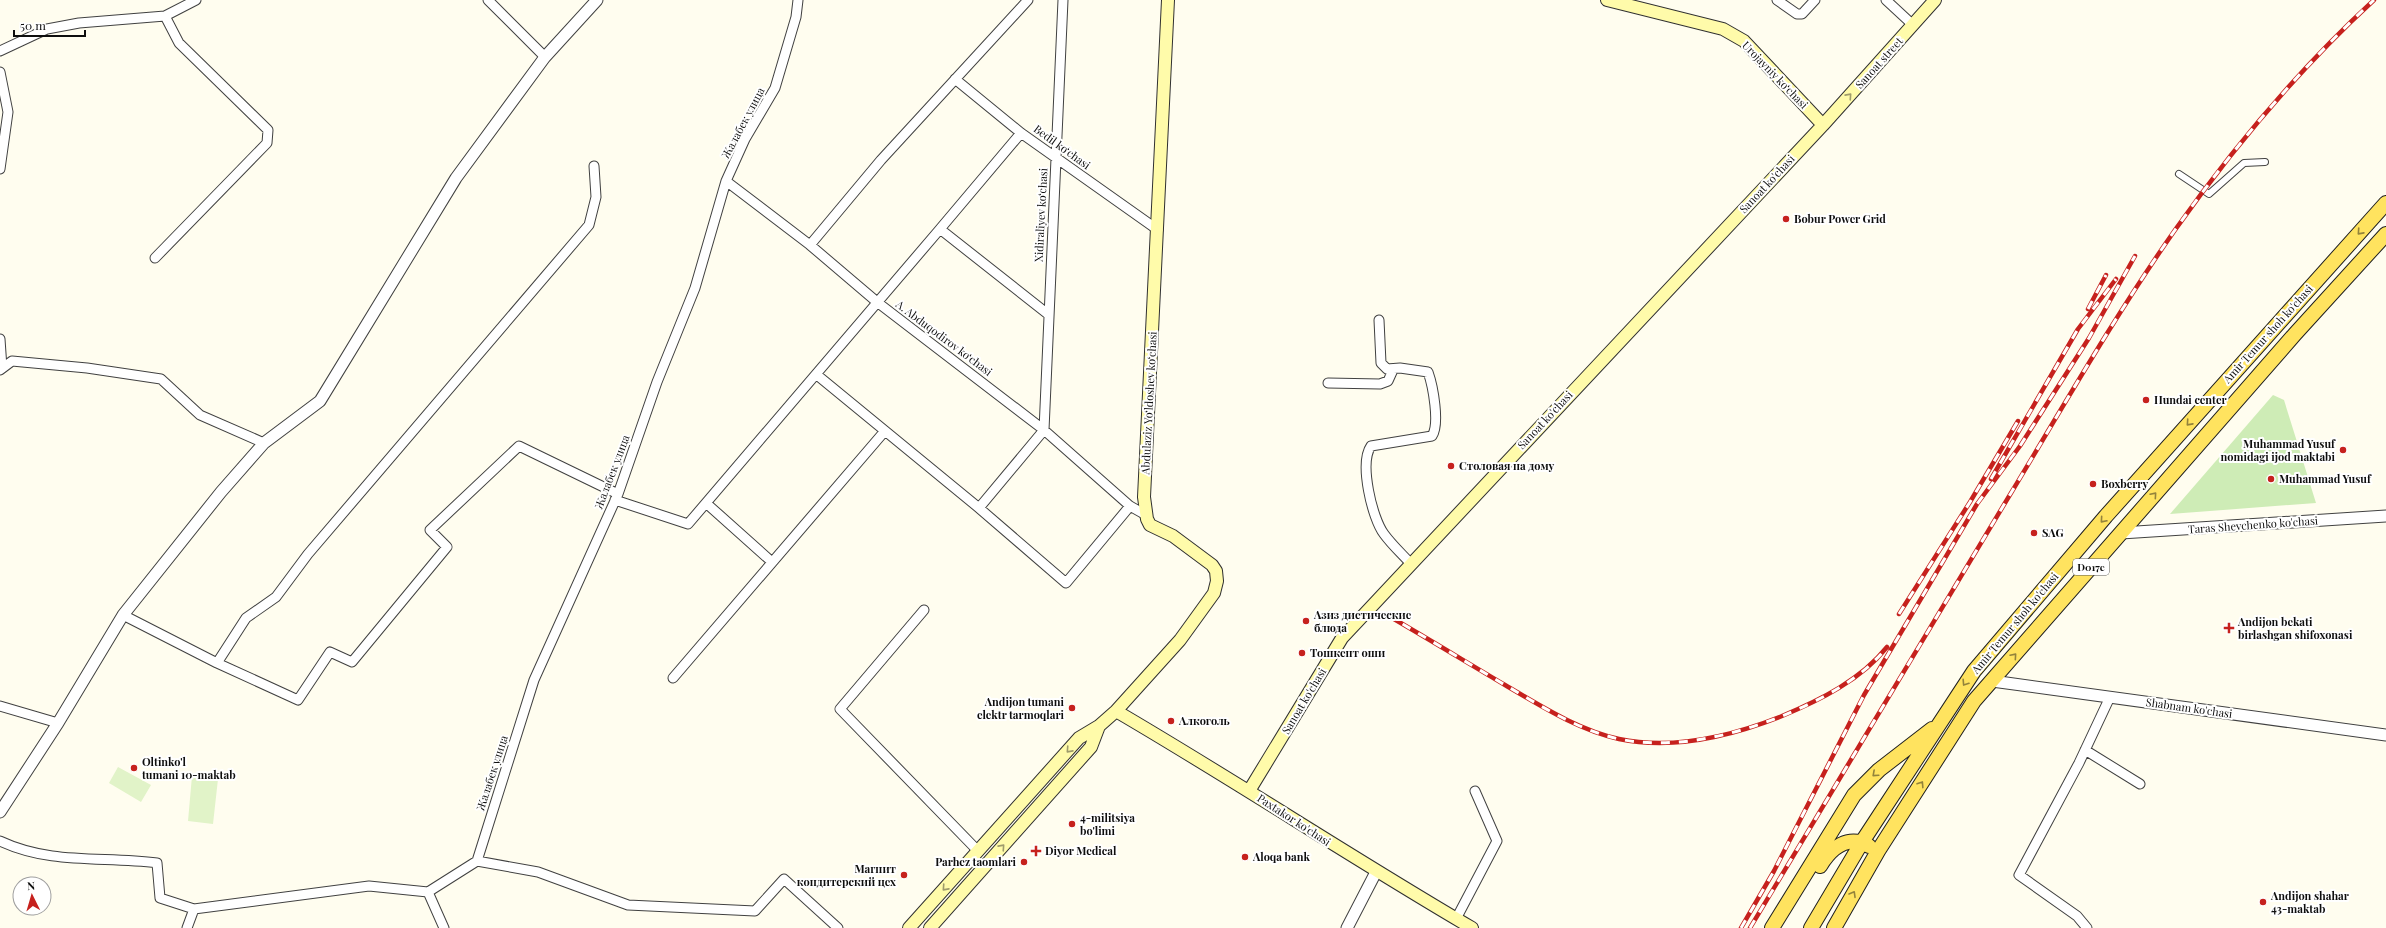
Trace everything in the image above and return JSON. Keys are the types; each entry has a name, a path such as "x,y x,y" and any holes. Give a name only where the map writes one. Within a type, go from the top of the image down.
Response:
{"main road":[{"name":"Abdulaziz Yoʻldoshev koʻchasi","path":"1146,515 1144,497 1168,0"},
{"name":"Urоjayniy koʻchasi","path":"1608,0 1722,29 1744,40 1822,125"},
{"name":"Sanoat street","path":"1822,125 1935,0"},
{"name":"Sanoat ko'chasi","path":"1250,791 1342,638 1822,125"},
{"name":"Amir Temur shoh ko'chasi","path":"1811,928 1862,842 1974,671 2084,542 2386,203"},
{"name":"Amir Temur shoh ko'chasi","path":"1834,928 1878,851 1974,701 2386,234"},
{"path":"909,928 1079,738 1099,726 1116,711 1180,640 1214,593 1217,581 1216,571 1212,565 1173,536 1150,526 1146,515"},
{"name":"Paxtakor ko'chasi","path":"1116,711 1250,791 1376,872 1472,928"},
{"path":"1772,928 1854,795 1884,765 1939,724"},
{"path":"930,928 1091,747 1099,726"},
{"path":"1781,928 1827,854 1838,845 1848,842 1862,842 1878,851"},
{"path":"960,872 971,882"}],"street":[{"path":"0,52 47,29 79,24 165,16 196,0"},
{"path":"488,0 545,57"},
{"path":"0,812 58,723 123,615 221,492 264,443 320,401 456,178 545,57 597,0"},
{"name":"Жалабек улица","path":"477,861 534,680 616,497 657,382 694,288 726,181 745,139 775,88 796,17 798,0"},
{"path":"810,245 955,79 1028,0"},
{"name":"Xidiraliyev koʻchasi","path":"1044,430 1063,0"},
{"path":"1777,0 1797,14 1802,14 1815,0"},
{"path":"1886,0 1913,25"},
{"path":"155,258 267,143 268,130 179,43 165,16"},
{"path":"0,72 8,112 0,169"},
{"name":"Bedil koʻchasi","path":"955,79 1022,133 1158,230"},
{"path":"123,615 217,663 298,700 330,652 352,662 448,547 430,530 519,446 616,497 688,524 1022,133"},
{"path":"2179,174 2209,194 2244,163 2266,162"},
{"path":"217,663 246,618 276,597 308,554 589,226 596,197 594,166"},
{"name":"A. Abduqodirov koʻchasi","path":"726,181 810,245 877,302 1044,430 1130,506 1146,515"},
{"path":"940,229 1048,315"},
{"path":"1379,320 1382,363 1387,369 1393,370 1400,368 1428,372 1437,426 1432,436 1371,446 1368,450 1367,480 1374,513 1383,534 1411,564"},
{"path":"0,339 1,369"},
{"path":"1,369 12,361 87,368 161,379 200,414 264,443"},
{"path":"1328,383 1380,384 1388,381 1393,370"},
{"path":"816,375 979,508 1066,583 1130,506"},
{"path":"979,508 1044,430"},
{"path":"673,678 884,432"},
{"path":"706,503 772,562"},
{"name":"Taras Shevchenko ko'chasi","path":"2121,533 2386,516"},
{"path":"924,610 840,709 978,851"},
{"name":"Shabnam ko'chasi","path":"1992,681 2386,735"},
{"path":"2087,928 2077,916 2019,875 2085,750 2110,697"},
{"path":"0,706 58,723"},
{"path":"2085,750 2140,784"},
{"path":"1456,918 1498,841 1475,791"},
{"path":"0,841 19,850 47,856 157,863 160,898 194,909 369,886 428,892 477,861 538,872 628,905 755,911 784,879 838,928"},
{"path":"1347,928 1376,872"},
{"path":"428,892 444,928"},
{"path":"187,928 194,909"}],"green space":[{"path":"2273,395 2284,400 2316,503 2170,514"},
{"path":"118,767 151,785 141,802 109,783"},
{"path":"192,776 218,779 213,824 188,821"}],"railway":[{"path":"1750,928 2091,360 2153,262 2197,199 2268,110 2320,53 2374,0"},
{"path":"1741,928 1774,871 1864,695 1977,504 2020,446 2089,338 2135,256"},
{"path":"2088,309 2106,275"},
{"path":"1991,479 2078,329 2116,279"},
{"path":"1899,614 1970,502 2018,421"},
{"path":"1387,615 1560,716 1589,730 1604,735 1639,742 1660,743 1702,739 1743,730 1782,716 1839,688 1877,659 1887,647"}],"place":[{"name":"Bobur Power Grid","path":"1786,219"},
{"name":"Hundai center","path":"2146,400"},
{"name":"Muhammad Yusuf nomidagi ijod maktabi","path":"2343,450"},
{"name":"Столовая на дому","path":"1451,466"},
{"name":"Muhammad Yusuf","path":"2271,479"},
{"name":"Boxberry","path":"2093,484"},
{"name":"SAG","path":"2034,533"},
{"name":"Азиз диетические блюда","path":"1306,621"},
{"name":"Аndijon bekati birlashgan shifoxonasi","path":"2229,628"},
{"name":"Тошкент оши","path":"1302,653"},
{"name":"Andijon tumani elektr tarmoqlari","path":"1072,708"},
{"name":"Алкоголь","path":"1171,721"},
{"name":"Oltinko'l tumani 10-maktab","path":"134,768"},
{"name":"4-militsiya bo'limi","path":"1072,824"},
{"name":"Diyor Medical","path":"1036,851"},
{"name":"Aloqa bank","path":"1245,857"},
{"name":"Parhez taomlari","path":"1024,862"},
{"name":"Магнит кондитерский цех","path":"904,875"},
{"name":"Andijon shahar 43-maktab","path":"2263,902"}]}
